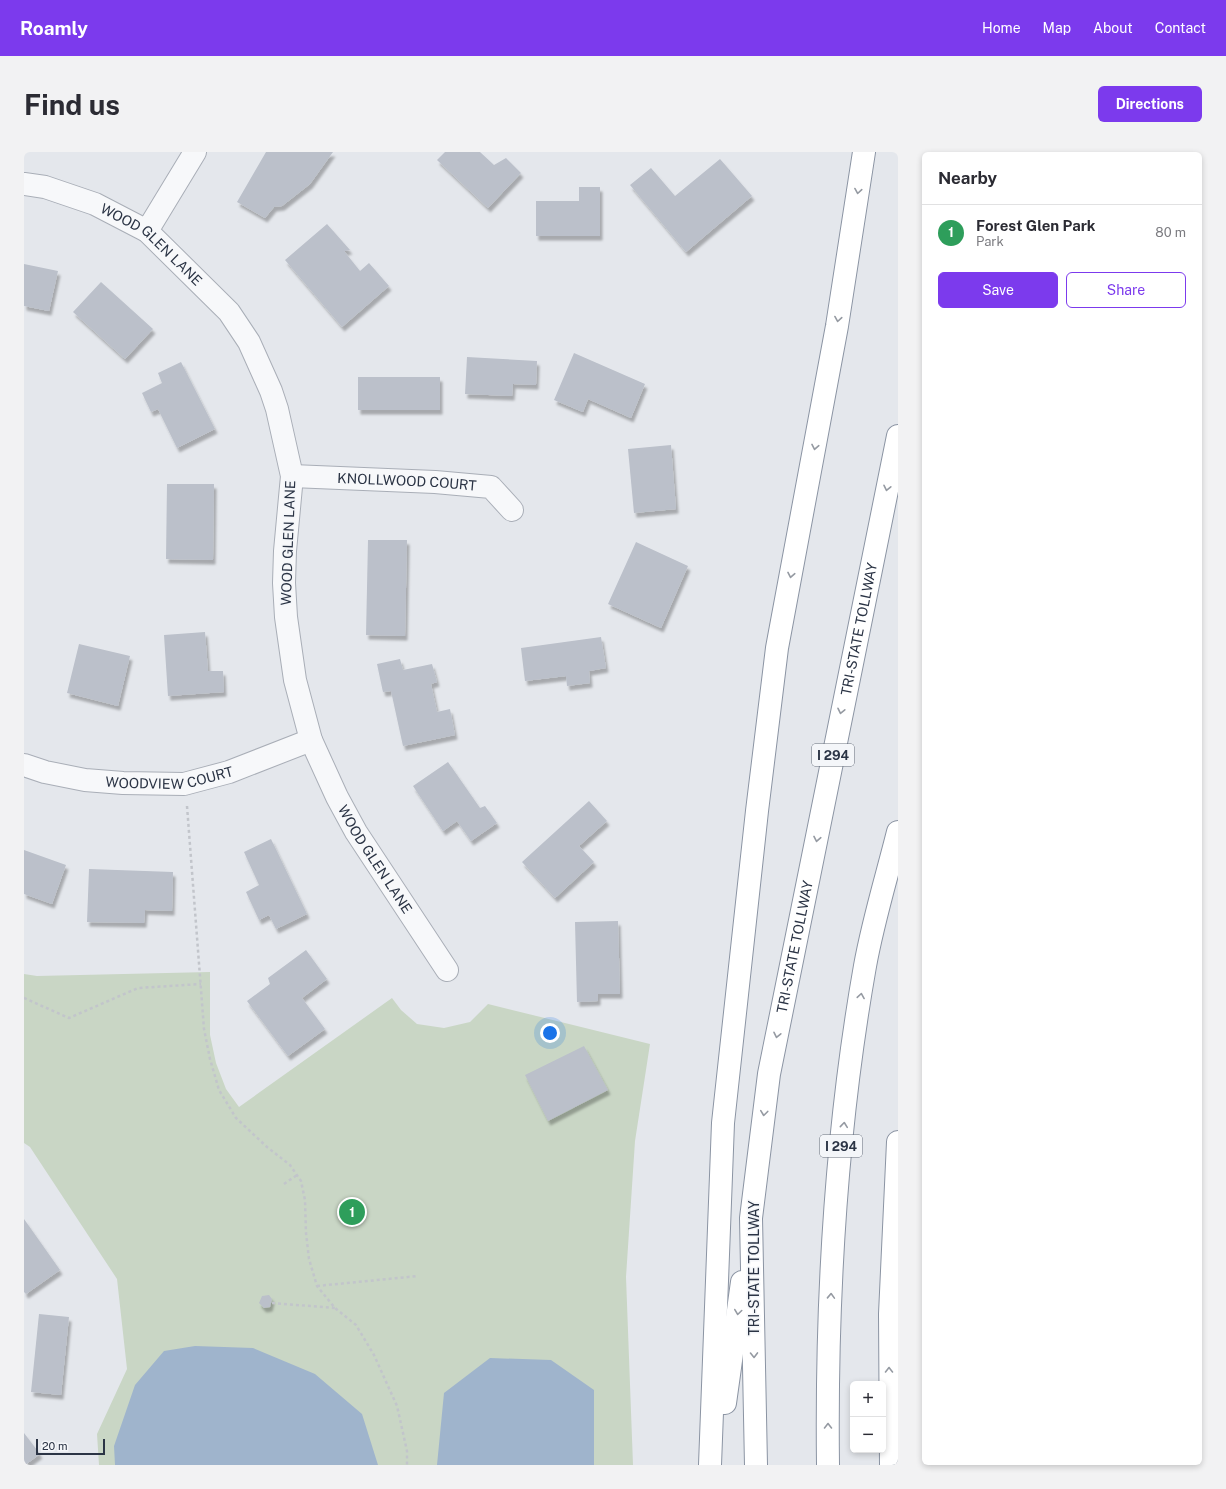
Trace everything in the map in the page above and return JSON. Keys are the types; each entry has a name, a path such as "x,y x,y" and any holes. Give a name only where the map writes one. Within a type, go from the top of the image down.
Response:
{"highway":[{"path":"710,1465 723,1123 758,804 777,648 837,326 864,152"},
{"name":"TRI-STATE TOLLWAY","path":"756,1465 751,1218 769,1074 898,436"},
{"name":"I 294","path":"828,1465 828,1351 837,1188 845,1112 866,965 898,832"},
{"path":"891,1465 890,1314 898,1142"},
{"path":"716,1465 751,1218"}],"street":[{"path":"147,231 195,152"},
{"name":"WOOD GLEN LANE","path":"24,184 45,187 95,204 147,231 229,312 249,342 271,391 277,409 292,476 285,551 284,583 286,617 295,680 310,740 337,797 356,832 446,970"},
{"name":"KNOLLWOOD COURT","path":"292,476 435,482 491,487 512,510"},
{"name":"WOODVIEW COURT","path":"24,765 45,772 85,780 123,783 184,784 229,772 310,740"}],"path":[{"path":"184,784 187,798 204,1029 210,1059 219,1090 236,1118 267,1147 290,1164 298,1175 301,1181 305,1200 306,1233 309,1259 317,1286 335,1308 356,1325 374,1355 398,1406 407,1451 407,1465"},
{"path":"24,998 70,1018 138,988 201,984"},
{"path":"284,1184 298,1175"},
{"path":"317,1286 418,1276"},
{"path":"272,1303 335,1308"}],"green space":[{"path":"210,972 210,1035 216,1063 226,1089 239,1107 392,998 401,1010 417,1024 444,1028 470,1022 488,1004 650,1044 635,1141 626,1277 633,1465 99,1465 97,1434 127,1369 117,1279 30,1147 24,1143 24,974 37,976"}],"water":[{"path":"195,1346 253,1348 315,1374 362,1414 378,1465 115,1465 114,1446 135,1385 164,1351"},
{"path":"490,1358 551,1360 594,1390 594,1465 437,1465 444,1393"}],"building":[{"path":"266,152 333,152 310,184 282,206 274,207 265,218 237,202"},
{"path":"445,152 480,152 494,165 506,158 521,173 488,208 437,160"},
{"path":"720,159 752,196 686,252 630,185 651,168 675,196"},
{"path":"579,187 600,187 600,236 536,236 536,201 579,201"},
{"path":"327,224 350,250 344,251 360,271 369,263 389,286 342,327 285,260"},
{"path":"24,264 58,271 49,311 24,306"},
{"path":"101,282 153,329 125,359 73,312"},
{"path":"574,353 645,384 631,418 588,399 583,412 554,400"},
{"path":"467,357 537,361 536,385 513,384 512,396 465,394"},
{"path":"181,362 215,429 177,448 158,409 151,412 142,393 162,383 158,373"},
{"path":"358,377 440,377 440,410 358,410"},
{"path":"671,445 676,509 634,513 628,449"},
{"path":"167,484 214,484 213,560 166,559"},
{"path":"368,540 407,540 405,636 366,635"},
{"path":"636,542 688,566 661,628 608,604"},
{"path":"205,632 208,671 223,671 224,692 168,696 164,635"},
{"path":"601,637 606,668 589,671 590,683 567,686 566,676 525,681 521,648"},
{"path":"79,644 130,656 118,706 67,693"},
{"path":"400,659 403,670 432,664 437,682 431,684 437,712 450,709 455,735 403,746 391,691 383,692 377,664"},
{"path":"448,762 480,808 485,806 497,823 471,841 457,821 443,831 413,786"},
{"path":"589,801 607,821 579,846 594,862 555,898 522,862"},
{"path":"271,839 307,914 276,929 269,915 259,920 246,892 259,885 244,852"},
{"path":"24,850 66,865 52,904 24,894"},
{"path":"89,869 173,872 172,911 145,910 144,923 87,922"},
{"path":"618,921 620,994 598,994 598,1001 577,1002 575,922"},
{"path":"306,950 327,979 302,998 325,1029 288,1056 247,1001 270,984 268,978"},
{"path":"584,1046 608,1090 548,1121 525,1075"},
{"path":"24,1219 60,1270 26,1294 24,1292"},
{"path":"269,1295 272,1299 270,1307 264,1308 259,1303 262,1296"},
{"path":"39,1314 69,1317 61,1395 31,1392"},
{"path":"24,1433 40,1454 25,1465 24,1465"}],"place":[{"name":"Forest Glen Park","path":"352,1212"}]}
